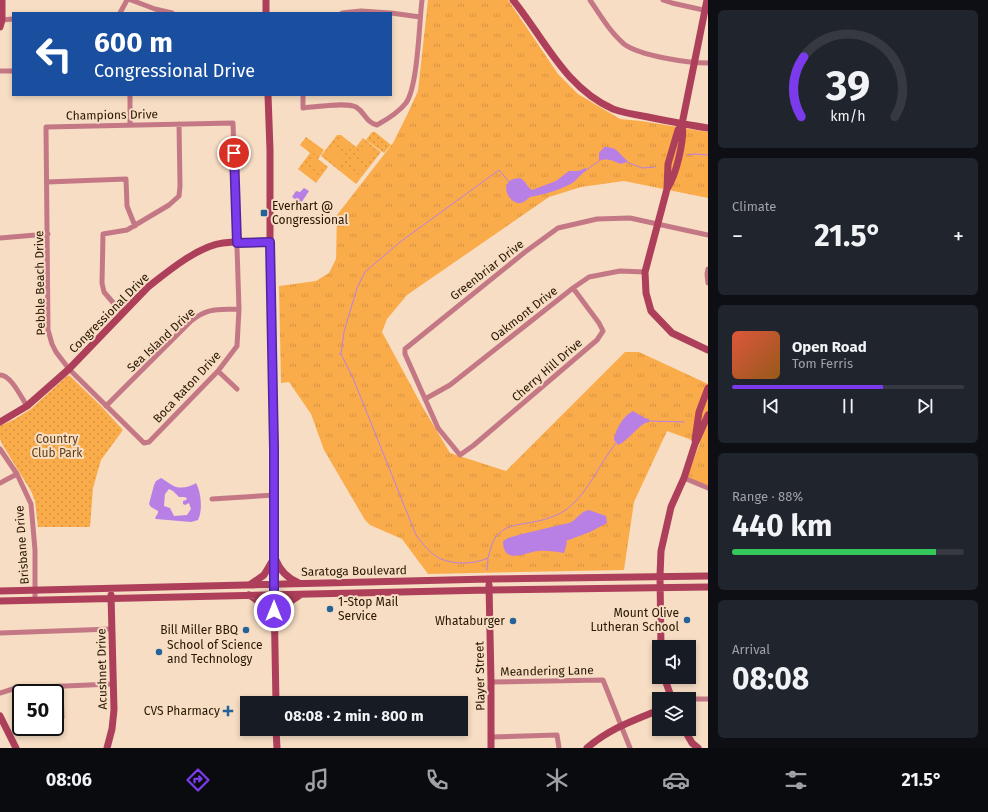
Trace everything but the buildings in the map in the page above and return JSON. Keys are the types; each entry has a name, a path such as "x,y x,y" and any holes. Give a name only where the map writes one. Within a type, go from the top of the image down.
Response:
{"main road":[{"path":"1,23 2,0"},
{"path":"266,0 266,12"},
{"path":"513,0 556,61 576,84 600,102 621,111 708,128"},
{"path":"707,0 707,11 694,63 682,124 683,131 676,167 667,189 646,272 646,293 651,310 672,333 708,350"},
{"path":"268,96 275,495 274,595 276,696"},
{"name":"Congressional Drive","path":"0,422 26,406 69,370 148,287 197,252 209,246 222,243 270,242"},
{"path":"695,444 699,412 708,388"},
{"path":"661,640 661,551 671,507 684,478 695,444 708,415"},
{"path":"275,556 279,568 292,580 300,584"},
{"path":"248,585 264,575 275,556"},
{"name":"Saratoga Boulevard","path":"0,591 489,579 708,576"},
{"name":"Player Street","path":"489,579 491,748"},
{"name":"Saratoga Boulevard","path":"0,601 489,590 708,587"},
{"name":"Acushnet Drive","path":"107,748 112,730 114,710 111,588"},
{"path":"275,632 276,622 285,605 300,594"},
{"path":"248,595 260,602 266,608 275,632"},
{"path":"587,748 608,732 621,725 652,713"},
{"path":"0,716 3,729 16,748"},
{"path":"276,736 276,748"},
{"path":"688,736 692,743 698,748"}],"street":[{"path":"121,12 127,0"},
{"path":"131,0 168,12"},
{"path":"302,96 303,108 349,105 358,108 371,124 377,125 392,117 407,102 414,82 422,0"},
{"path":"590,0 612,32 626,45 644,53 694,63 708,63"},
{"path":"663,0 707,11"},
{"path":"392,13 420,17"},
{"path":"1,23 12,19"},
{"path":"0,71 12,71"},
{"path":"130,96 130,125"},
{"name":"Champions Drive","path":"47,182 46,127 233,123"},
{"name":"Boca Raton Drive","path":"144,443 149,442 218,371 237,346 239,309 233,123"},
{"path":"122,313 104,292 102,283 103,234 117,233 135,226 169,205 179,196 179,124"},
{"path":"47,182 126,179 127,206 135,226"},
{"name":"Pebble Beach Drive","path":"47,182 48,330 52,344 69,370 144,443"},
{"name":"Greenbriar Drive","path":"460,454 438,428 405,354 405,349 525,252 558,228 597,219 630,218 708,235"},
{"path":"0,238 48,234"},
{"path":"708,269 708,283"},
{"name":"Oakmont Drive","path":"425,399 450,385 573,288 590,277 620,271 646,272"},
{"name":"Cherry Hill Drive","path":"460,454 474,445 598,340 603,331 599,323 573,288"},
{"name":"Sea Island Drive","path":"106,406 192,321 201,314 210,310 239,309"},
{"path":"218,371 237,389"},
{"path":"0,376 3,375 10,380 26,406"},
{"name":"Brisbane Drive","path":"0,449 17,474 31,504 35,550 35,600"},
{"path":"0,483 17,474"},
{"path":"684,478 708,488"},
{"path":"212,499 275,495"},
{"path":"0,633 112,629"},
{"name":"Meandering Lane","path":"491,682 603,680 630,748"},
{"path":"64,686 113,684"},
{"path":"0,693 12,689"},
{"path":"696,699 708,699"},
{"path":"491,737 557,735 559,748"}],"green space":[{"path":"428,0 508,0 558,74 578,94 620,119 708,132 708,198 624,181 581,187 549,197 407,295 387,319 382,332 422,406 450,453 506,471 625,352 639,352 708,384 708,486 687,477 700,443 667,431 634,502 624,570 428,574 402,539 370,525 365,520 324,450 311,414 289,382 281,383 279,286 316,281 329,273 336,259 337,215 393,143 418,91"},
{"path":"372,132 375,132 391,145 384,153 366,140"},
{"path":"337,135 341,135 356,147 363,138 381,152 356,184 321,156"},
{"path":"306,137 324,150 318,159 328,167 316,183 298,169 310,153 300,145"},
{"path":"340,138 352,147 348,152 336,143"},
{"path":"308,140 320,150 316,155 304,146"},
{"path":"365,142 376,152 372,157 361,148"},
{"path":"335,145 346,154 342,159 331,150"},
{"path":"359,150 371,159 367,164 355,155"},
{"path":"330,152 341,161 337,166 325,157"},
{"path":"313,158 324,167 320,172 308,163"},
{"path":"352,158 364,168 360,173 348,163"},
{"path":"307,165 318,174 314,179 303,170"},
{"path":"347,165 359,175 354,180 343,171"},
{"name":"Country Club Park","path":"69,375 123,430 101,460 93,488 90,527 38,527 35,501 31,491 2,444 0,439 0,426 31,409"}],"shaded area":[{"path":"604,147 613,148 628,161 620,164 608,160 599,160 599,153"},
{"path":"586,168 587,170 571,184 541,195 530,197 521,203 516,203 507,193 507,184 513,179 520,178 532,190 556,181 569,171 578,171"},
{"path":"304,188 309,191 301,203 292,197 296,191 300,192"},
{"path":"633,411 649,419 649,422 641,425 626,440 618,445 614,440 616,432 623,419"},
{"path":"161,478 175,487 181,488 191,486 196,483 201,501 200,516 198,520 191,522 156,519 155,518 158,511 149,504 156,481","holes":["169,489 179,497 187,498 183,501 183,504 185,505 189,503 191,509 187,515 174,516 170,508 164,506 165,494"]},
{"path":"589,510 606,516 607,523 590,532 566,541 567,543 564,553 541,551 516,556 507,553 504,549 503,541 508,538 569,523"}],"waterway":[{"path":"687,155 708,155"},
{"path":"586,170 602,159"},
{"path":"627,162 642,168 655,167"},
{"path":"339,354 341,354 344,332 357,288 365,272 400,242 499,170 509,182"},
{"path":"341,354 353,378 416,535 434,555 447,561 465,563 477,562 488,558 495,538 503,530 512,526 546,519 567,509 588,486 616,443"},
{"path":"648,421 684,422"},
{"path":"487,570 488,559"}],"place":[{"name":"Everhart @ Congressional","path":"264,213"},
{"name":"1-Stop Mail Service","path":"330,609"},
{"name":"Mount Olive Lutheran School","path":"687,620"},
{"name":"Whataburger","path":"513,621"},
{"name":"Bill Miller BBQ","path":"246,630"},
{"name":"School of Science and Technology","path":"159,652"},
{"name":"CVS Pharmacy","path":"228,711"}],"route":[{"path":"234,153 237,243 270,242 275,495 274,611"}]}
